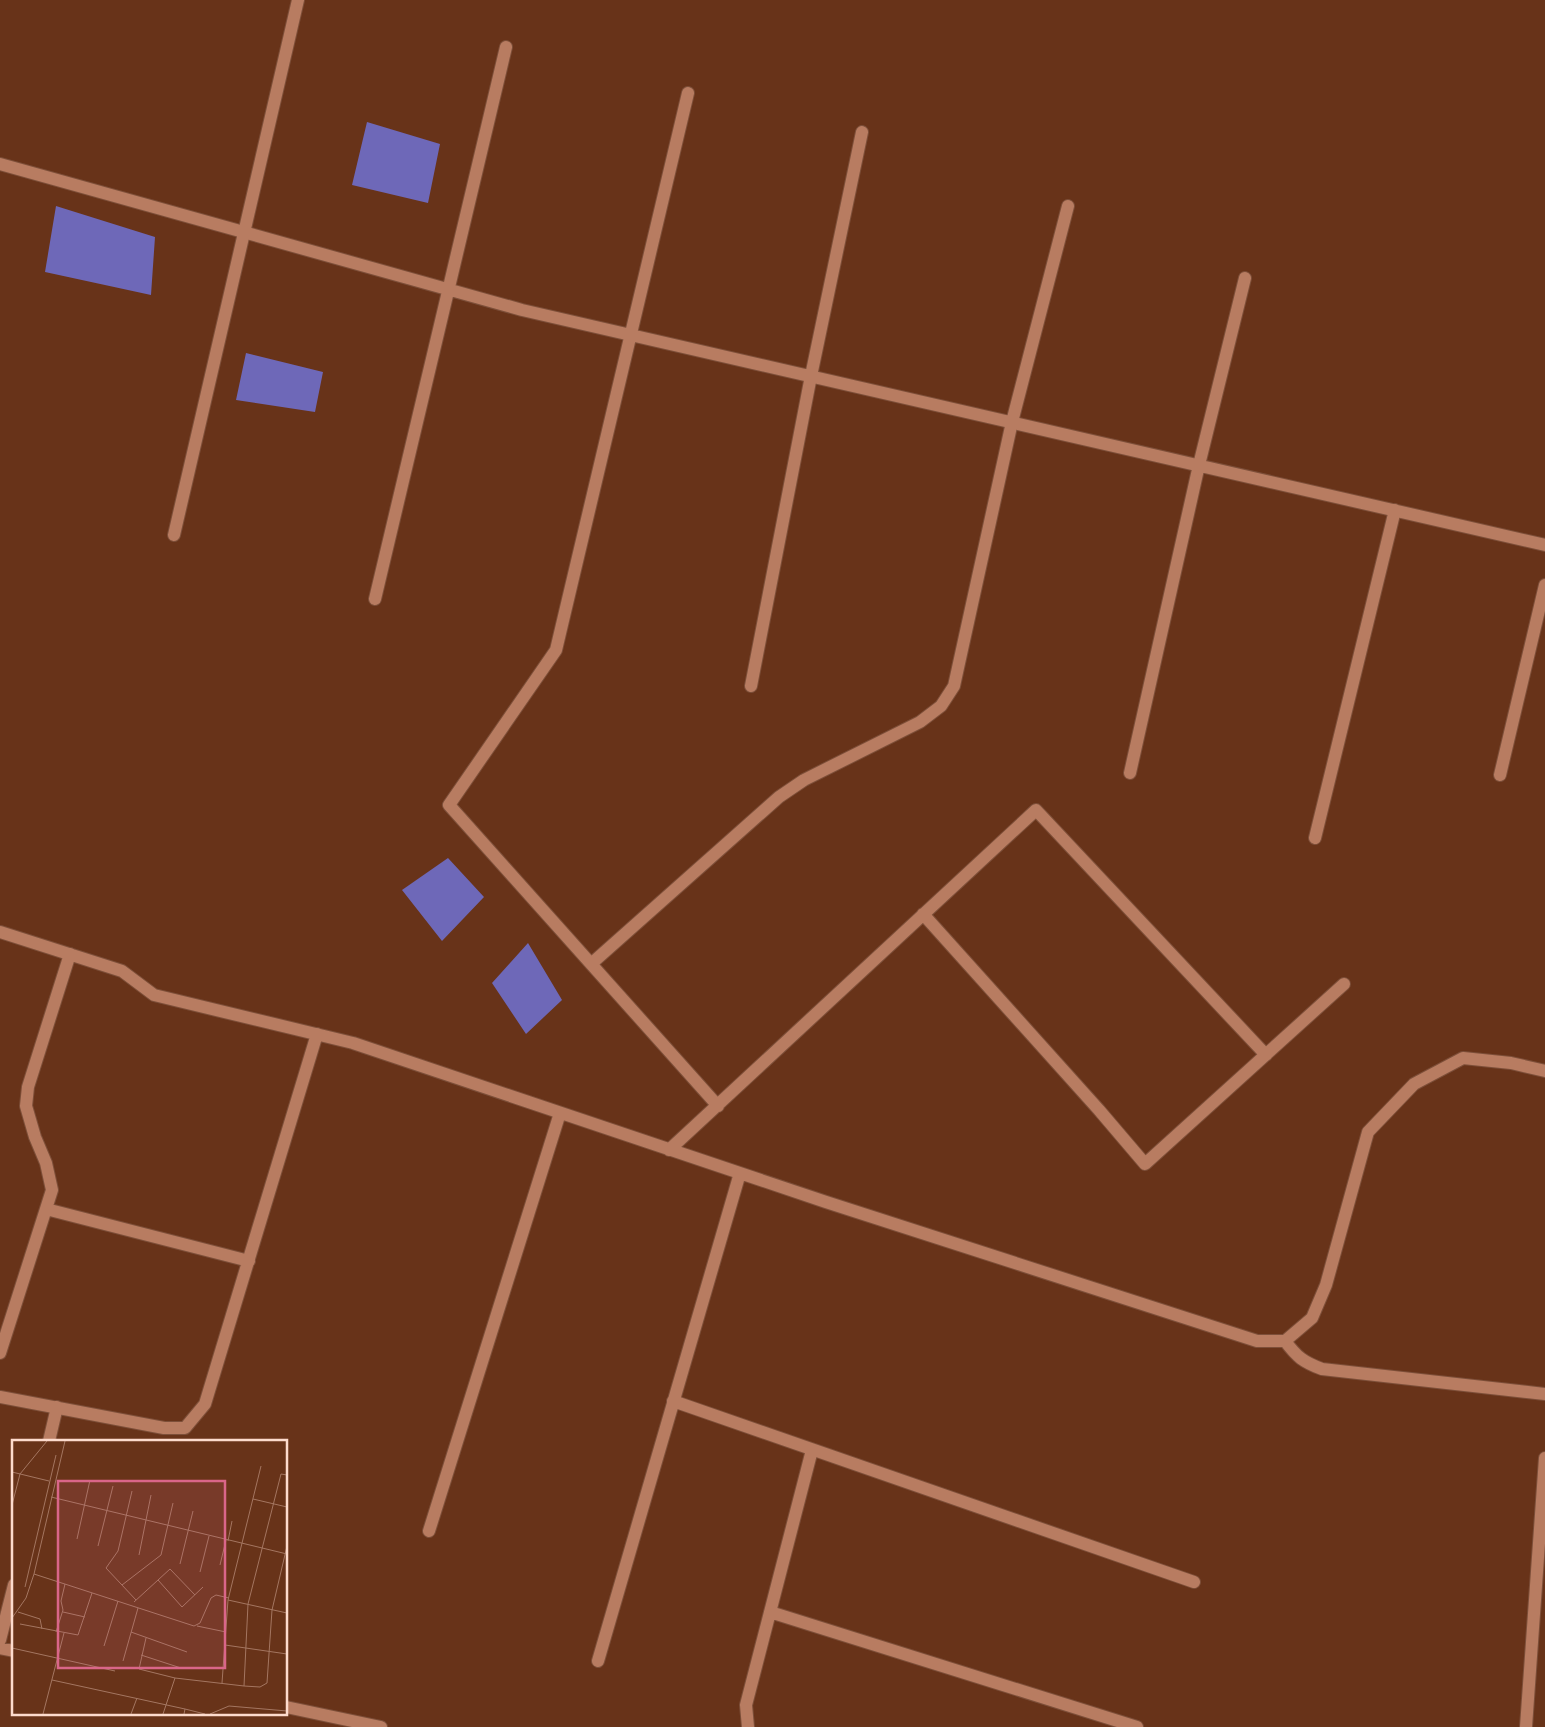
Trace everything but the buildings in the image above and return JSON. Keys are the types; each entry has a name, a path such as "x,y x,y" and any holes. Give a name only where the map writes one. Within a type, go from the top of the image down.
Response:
{"street":[{"path":"174,535 298,0"},
{"path":"375,599 506,47"},
{"path":"688,92 556,650 449,805 718,1106"},
{"path":"751,686 811,376 862,132"},
{"path":"0,164 522,310 1545,545"},
{"path":"592,964 778,797 804,780 920,722 941,706 954,686 1012,422 1068,206"},
{"path":"1130,773 1199,465 1245,278"},
{"path":"1315,838 1394,510"},
{"path":"1500,775 1545,585"},
{"path":"669,1150 1036,810 1266,1055"},
{"path":"923,914 1145,1164 1344,984"},
{"path":"0,932 122,971 154,996 353,1043 669,1150 1257,1341 1285,1340 1312,1318 1326,1285 1368,1132 1414,1084 1463,1058 1511,1063 1545,1071"},
{"path":"0,1353 52,1190 46,1163 35,1137 26,1106 28,1087 70,954"},
{"path":"0,1397 164,1428 185,1428 205,1404 317,1034"},
{"path":"429,1531 560,1112"},
{"path":"598,1661 740,1173"},
{"path":"46,1209 249,1261"},
{"path":"1285,1340 1296,1355 1305,1362 1322,1369 1545,1394"},
{"path":"673,1401 1194,1582"},
{"path":"49,1440 57,1408"},
{"path":"748,1727 746,1705 812,1450"},
{"path":"1526,1727 1543,1516 1545,1458"},
{"path":"0,1640 12,1593"},
{"path":"770,1612 1137,1727"},
{"path":"288,1707 381,1727"}]}
